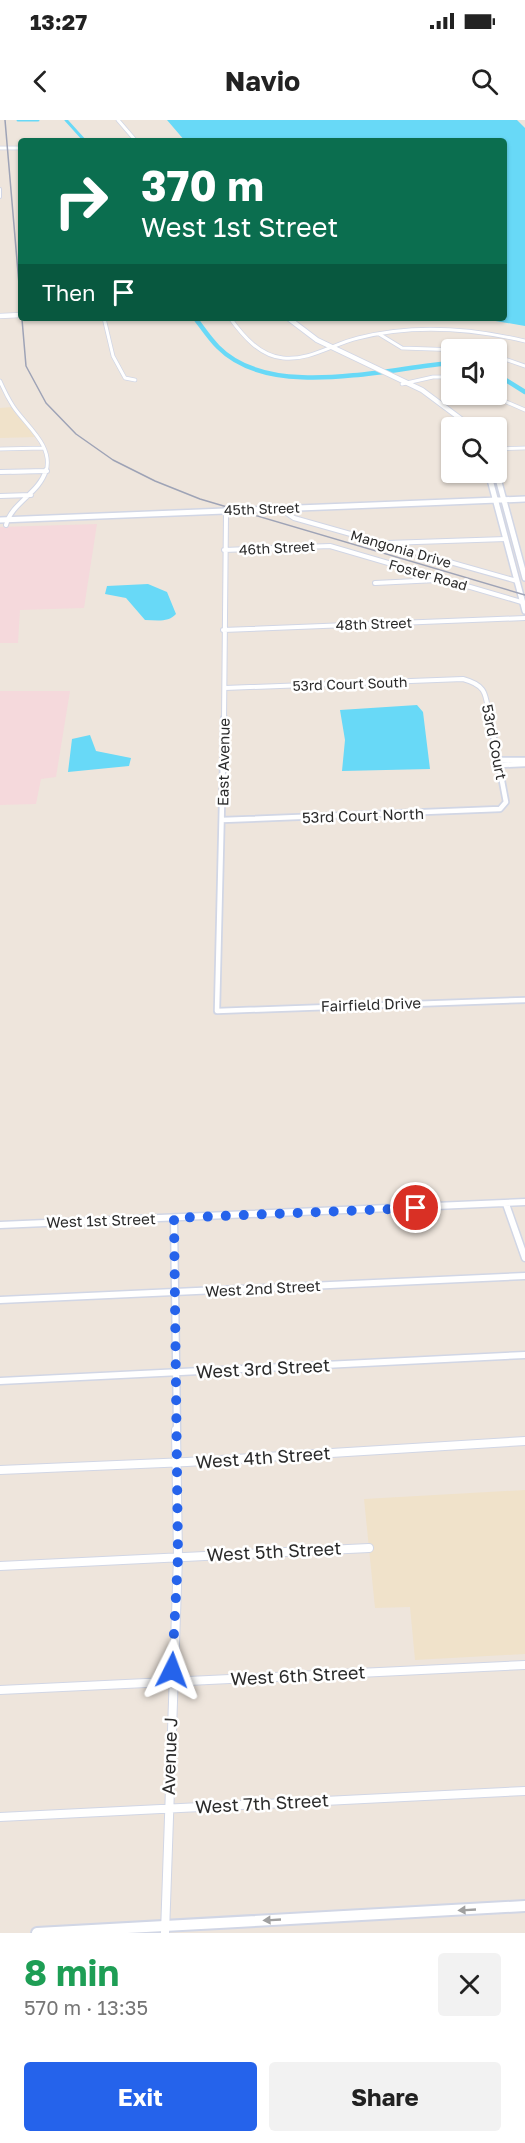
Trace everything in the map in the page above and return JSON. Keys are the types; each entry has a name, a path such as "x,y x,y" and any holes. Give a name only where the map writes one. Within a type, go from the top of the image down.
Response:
{"main road":[{"path":"118,120 133,138"},
{"path":"123,120 138,138"},
{"path":"0,148 18,148"},
{"path":"0,317 18,316"},
{"path":"284,321 296,331 327,347 433,397 459,417"},
{"path":"291,321 327,347 390,373 451,417"},
{"path":"491,483 525,611"},
{"path":"499,483 525,579"},
{"name":"45th Street","path":"3,523 285,513 497,503 525,499"},
{"name":"45th Street","path":"504,502 525,504"},
{"name":"45th Street","path":"3,523 497,503"},
{"path":"37,1933 165,1930 525,1906"}],"street":[{"path":"0,189 0,197"},
{"path":"105,321 116,362 125,378 135,380"},
{"path":"233,321 253,344 278,357 293,358 379,334 446,330 491,334 525,341"},
{"path":"379,334 402,348 441,349"},
{"path":"507,360 525,366"},
{"path":"405,384 441,377"},
{"path":"0,381 2,392 40,438 44,448 47,471 32,495 3,523"},
{"path":"507,402 525,410"},
{"path":"0,449 44,448"},
{"path":"507,448 525,448"},
{"path":"0,472 47,471"},
{"path":"0,496 32,495"},
{"name":"Mangonia Drive","path":"285,513 294,518 517,581"},
{"name":"East Avenue","path":"218,1011 225,688 223,630 226,514"},
{"path":"382,543 506,539"},
{"name":"46th Street","path":"224,550 330,546"},
{"name":"Foster Road","path":"330,546 524,602"},
{"path":"375,583 442,580"},
{"name":"48th Street","path":"223,630 525,618"},
{"name":"53rd Court South","path":"225,688 460,679 475,681"},
{"name":"53rd Court","path":"475,681 484,689 506,799 503,807"},
{"path":"499,763 525,762"},
{"name":"53rd Court North","path":"222,820 492,811 503,807"},
{"name":"Fairfield Drive","path":"218,1011 525,1000"},
{"name":"West 1st Street","path":"0,1225 525,1202"},
{"path":"506,1203 525,1258"},
{"name":"Avenue J","path":"165,1930 178,1557 174,1218"},
{"name":"West 2nd Street","path":"0,1300 525,1276"},
{"name":"West 3rd Street","path":"0,1381 525,1355"},
{"name":"West 4th Street","path":"0,1470 177,1463 525,1441"},
{"name":"West 5th Street","path":"0,1566 369,1548"},
{"name":"West 6th Street","path":"0,1690 525,1665"},
{"name":"West 7th Street","path":"0,1817 525,1791"}],"shaded area":[{"path":"12,407 38,437 0,438 0,408"},
{"path":"97,524 84,608 20,610 18,643 0,643 0,527"},
{"path":"0,691 70,691 56,777 41,779 36,804 0,805"},
{"path":"525,1490 525,1654 415,1660 410,1607 375,1608 364,1499"}],"water":[{"path":"167,120 517,120 525,128 525,326 496,321 507,321 507,138 182,138"},
{"path":"148,584 167,592 176,614 173,617 162,620 145,620 126,598 105,594 107,586"},
{"path":"417,705 423,712 430,769 342,771 345,740 340,710"},
{"path":"90,735 96,751 131,758 129,766 68,772 72,739"}],"waterway":[{"path":"18,120 38,120"},
{"path":"66,120 82,138"},
{"path":"197,321 218,347 241,363 268,373 298,377 330,377 441,364"},
{"path":"507,381 525,392"}],"railway":[{"path":"5,120 18,272"},
{"path":"22,321 26,366 46,403 76,434 113,460 155,481 200,499 525,595"}],"route":[{"path":"172,1670 178,1557 174,1218 416,1208"}]}
